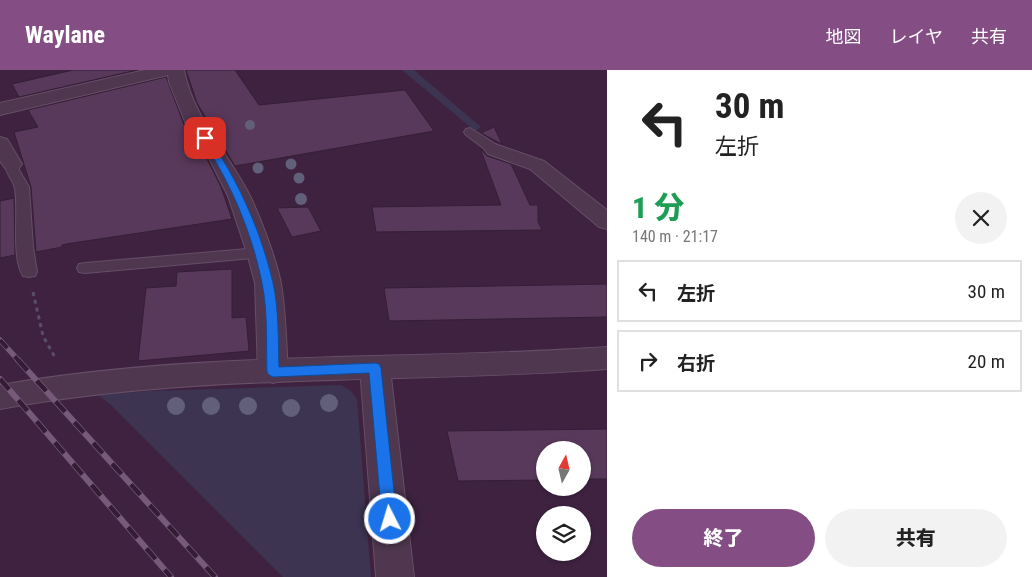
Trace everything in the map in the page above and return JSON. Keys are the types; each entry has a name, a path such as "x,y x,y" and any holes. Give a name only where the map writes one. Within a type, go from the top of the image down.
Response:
{"street":[{"path":"0,109 167,70"},
{"path":"176,70 178,82 198,129 219,158 239,196 259,252 268,283 273,372"},
{"path":"0,143 12,164"},
{"path":"495,150 537,164 607,222"},
{"path":"0,397 77,384 160,377 530,364 607,358"},
{"path":"375,368 395,577"}],"lane":[{"path":"470,132 486,146 495,150"},
{"path":"12,164 12,170 22,187 25,247 29,272"},
{"path":"85,268 259,252"}],"path":[{"path":"29,272 43,339 48,350 77,384"}],"shaded area":[{"path":"402,70 414,70 481,127 475,131"},
{"path":"341,385 351,391 357,399 371,577 283,577 111,405 98,395 149,391"}],"building":[{"path":"73,70 137,70 19,97 12,84"},
{"path":"186,70 235,70 259,105 405,90 434,131 235,166 197,103"},
{"path":"166,77 186,130 207,159 221,187 232,219 66,244 62,245 62,247 36,252 31,187 14,132 38,127 28,110"},
{"path":"494,127 502,144 481,133"},
{"path":"480,148 487,156 511,164 530,205 538,205 538,222 542,230 376,232 372,207 501,205"},
{"path":"14,198 15,255 0,258 0,201"},
{"path":"308,207 321,231 292,237 277,208"},
{"path":"232,269 232,318 246,317 249,351 138,361 146,288 176,286 177,272"},
{"path":"607,284 607,317 389,321 384,288"},
{"path":"607,429 607,479 591,479 591,441 536,441 536,480 458,481 447,431"}],"railway":[{"path":"0,340 19,361"},
{"path":"18,360 215,577"},
{"path":"0,379 171,577"}],"route":[{"path":"205,138 219,158 239,196 259,252 268,283 273,372 375,368 390,519"}]}
